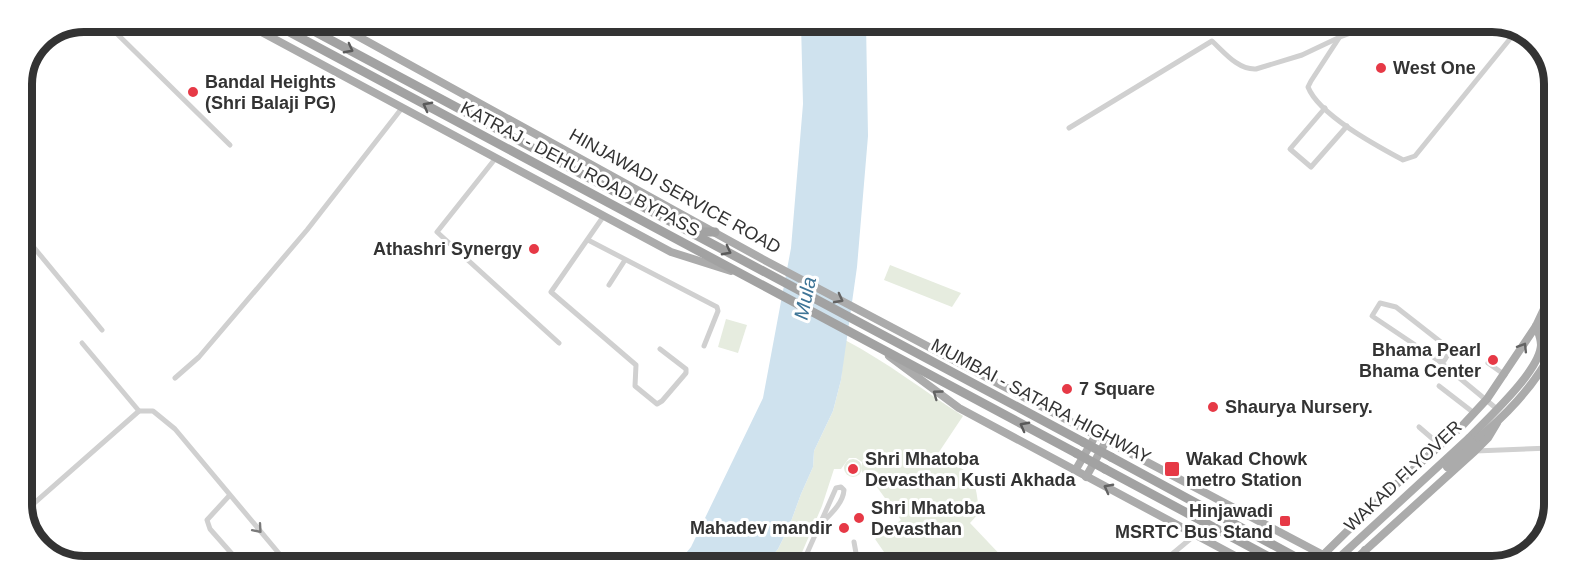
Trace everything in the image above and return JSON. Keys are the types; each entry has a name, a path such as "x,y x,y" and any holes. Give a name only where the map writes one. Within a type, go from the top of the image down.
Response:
{"highway":[{"name":"KATRAJ - DEHU ROAD BYPASS","path":"290,32 878,347"},
{"name":"KATRAJ - DEHU ROAD BYPASS","path":"318,32 691,232 766,266 882,334"},
{"path":"691,232 715,232"},
{"name":"MUMBAI - SATARA HIGHWAY","path":"882,334 1294,556"},
{"name":"MUMBAI - SATARA HIGHWAY","path":"878,347 1266,556"}],"main road":[{"path":"261,32 670,252 742,274"},
{"name":"HINJAWADI SERVICE ROAD","path":"350,32 715,232 766,266 942,352 1323,555"},
{"path":"1323,555 1381,498 1441,446 1487,399 1536,326 1544,310"},
{"name":"WAKAD FLYOVER","path":"1349,556 1472,444 1527,373 1538,355 1541,345 1536,326"},
{"path":"878,347 916,378 959,408 1235,556"},
{"name":"WAKAD FLYOVER","path":"1342,556 1497,423 1535,380 1544,366"},
{"path":"1075,471 1095,435"},
{"path":"1086,477 1106,441"},
{"path":"1358,556 1472,444"},
{"path":"1364,556 1365,550"}],"street":[{"path":"115,32 230,145"},
{"path":"1069,128 1212,41 1239,65 1250,69 1302,55 1353,32"},
{"path":"1340,37 1308,87 1310,92 1325,108 1361,137 1403,160 1408,160 1415,156 1512,36"},
{"path":"175,378 199,357 300,239 402,108"},
{"path":"1325,108 1290,149 1311,167 1347,126"},
{"path":"495,159 437,232 559,344"},
{"path":"603,217 552,289 553,295 600,332 636,365 635,386 657,404 686,373 686,369 660,349"},
{"path":"588,240 717,307 718,311 704,346"},
{"path":"32,245 102,330"},
{"path":"609,285 625,260"},
{"path":"1439,361 1444,361 1451,350 1396,307 1380,303 1372,316 1439,361 1497,409"},
{"path":"82,344 139,411"},
{"path":"1488,363 1504,375"},
{"path":"1439,386 1474,413"},
{"path":"32,505 139,411 153,411 175,429 281,556"},
{"path":"1419,427 1441,446"},
{"path":"1472,444 1544,448"},
{"path":"806,556 818,527 836,488 841,487 844,495 841,502 818,527"},
{"path":"229,496 207,520 210,529 234,556"},
{"path":"1170,556 1195,535"},
{"path":"854,542 858,556"}],"shaded area":[{"path":"890,265 961,293 952,307 884,280"},
{"path":"726,319 747,325 738,353 718,347"},
{"path":"845,340 891,367 963,416 935,458 957,466 970,476 976,490 979,513 970,523 1001,556 983,554 979,556 884,556 884,552 875,539 901,520 874,483 862,472 862,462 856,458 849,458 841,469 834,469 822,506 800,556 773,556 789,527 813,467 814,451 833,411 841,380"},
{"name":"Shri Mhatoba Devasthan Kusti Akhada","path":"853,459 859,462 862,468 859,474 853,477 847,474 844,468 847,462"}],"water":[{"name":"Mula","path":"801,32 866,32 868,136 857,267 841,380 833,411 814,451 813,467 789,527 773,556 684,556 691,547 763,398 791,248 803,104"}],"place":[{"name":"West One","path":"1381,68"},
{"name":"Bandal Heights (Shri Balaji PG)","path":"193,92"},
{"name":"Athashri Synergy","path":"534,249"},
{"name":"Bhama Pearl Bhama Center","path":"1493,360"},
{"name":"7 Square","path":"1067,389"},
{"name":"Shaurya Nursery.","path":"1213,407"},
{"name":"Shri Mhatoba Devasthan Kusti Akhada","path":"853,469"},
{"name":"Wakad Chowk metro Station","path":"1172,469"},
{"name":"Shri Mhatoba Devasthan","path":"859,518"},
{"name":"Hinjawadi MSRTC Bus Stand","path":"1285,521"},
{"name":"Mahadev mandir","path":"844,528"}]}
